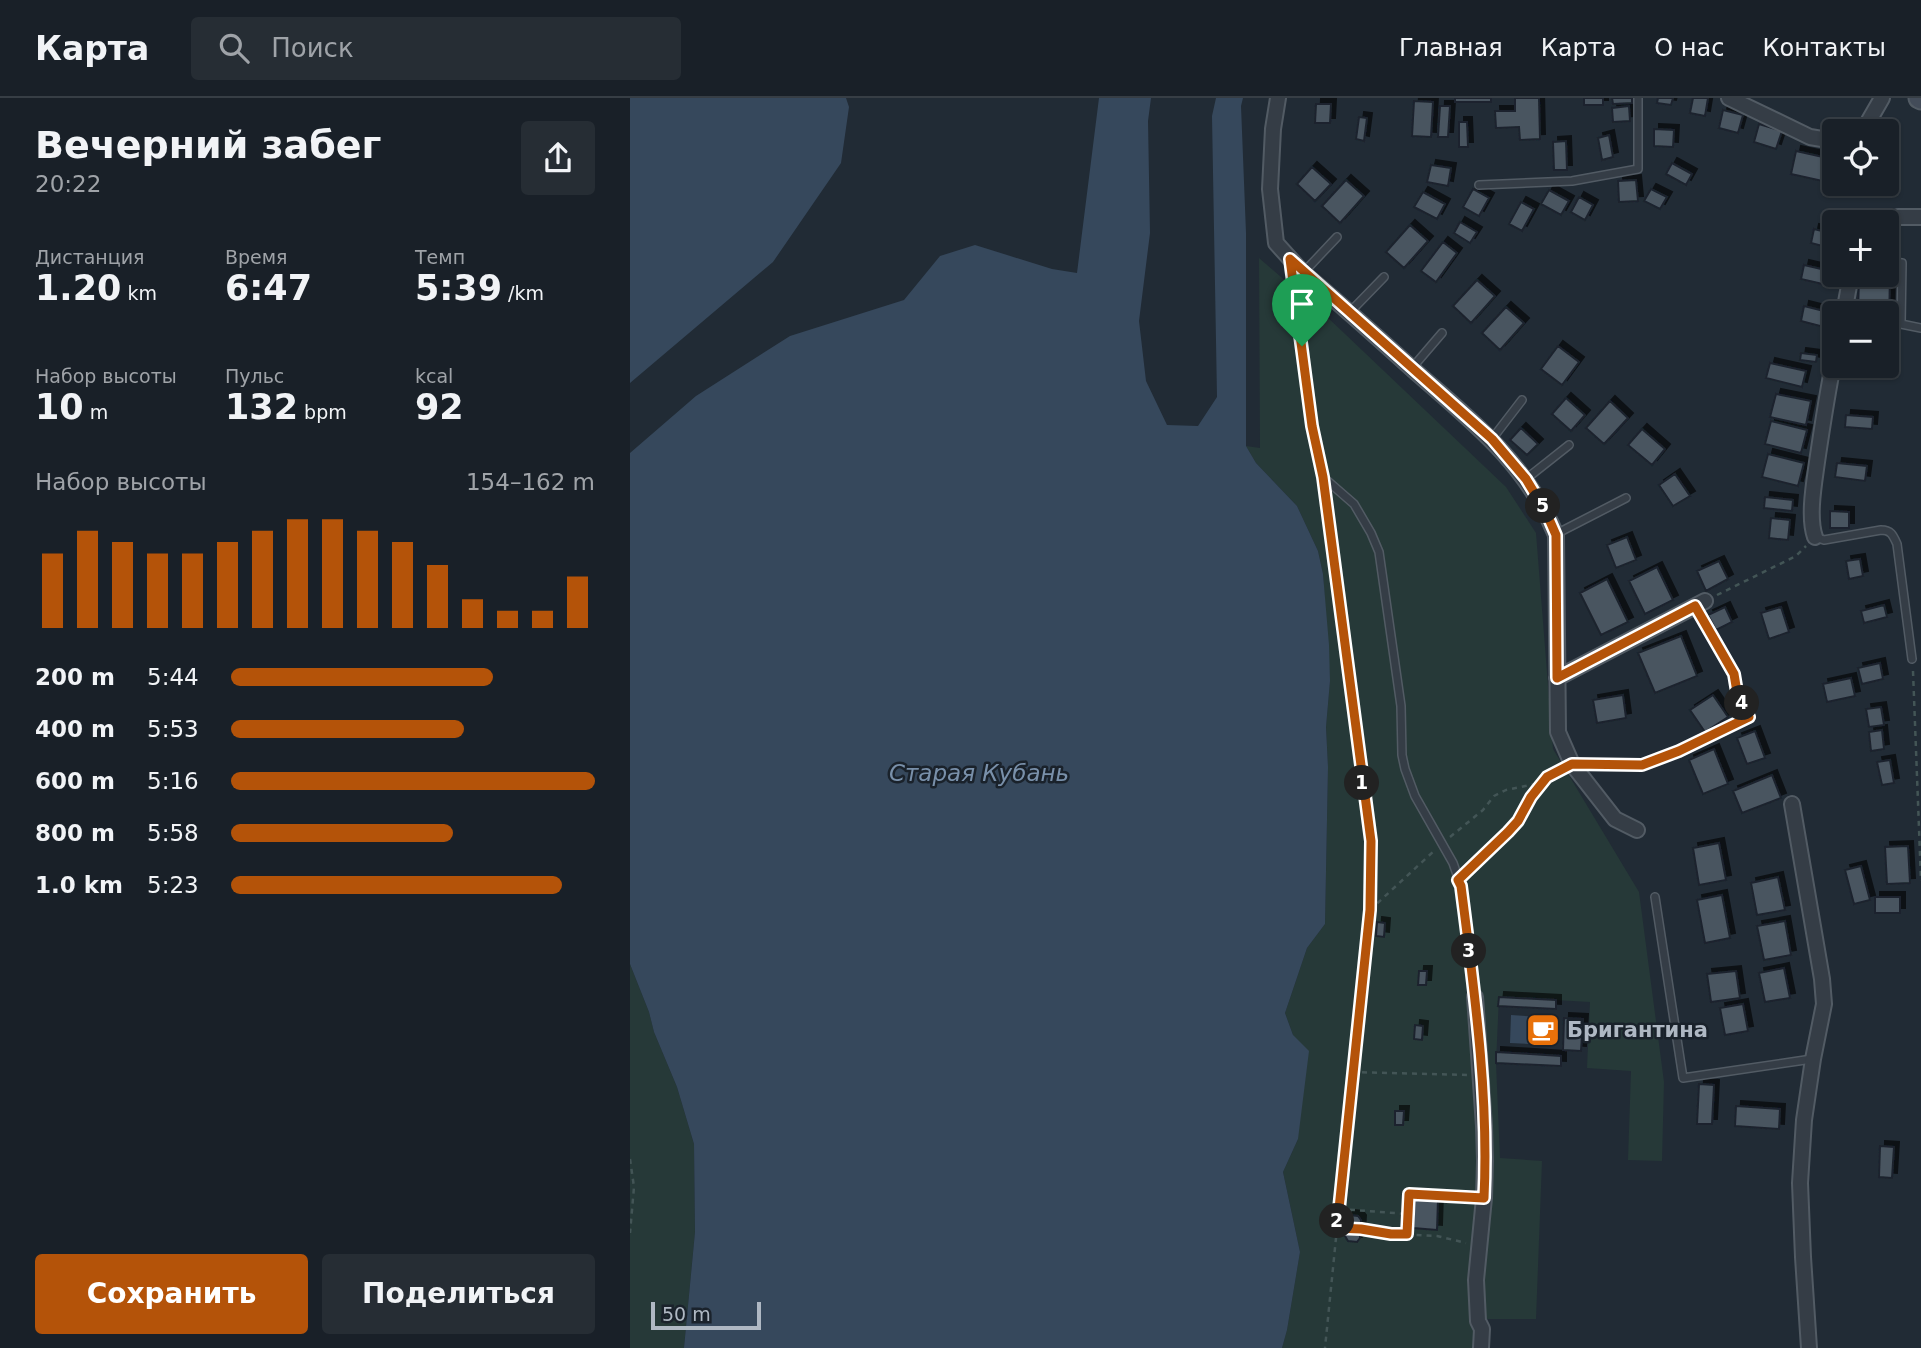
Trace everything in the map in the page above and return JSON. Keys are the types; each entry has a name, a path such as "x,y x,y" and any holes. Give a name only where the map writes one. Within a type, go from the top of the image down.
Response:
{"street":[{"path":"1278,98 1273,129 1270,189 1276,243 1303,273 1492,439 1526,479 1556,535 1558,732 1572,764 1615,819 1637,830"},
{"path":"1730,98 1810,137 1822,139"},
{"path":"1870,119 1882,98"},
{"path":"1899,217 1921,217"},
{"path":"1815,537 1812,519 1813,488 1831,378"},
{"path":"1557,678 1700,603"},
{"path":"1792,804 1824,1004 1804,1120 1800,1183 1809,1348"},
{"path":"1475,997 1484,1126 1484,1198 1476,1299 1478,1321 1482,1329 1481,1348"}],"lane":[{"path":"1479,185 1572,181 1638,169 1638,98"},
{"path":"1303,273 1337,237"},
{"path":"1290,259 1312,426 1323,477 1360,512 1379,552 1401,706 1402,755 1405,769 1415,796 1453,863 1461,886 1475,997"},
{"path":"1899,263 1902,263 1901,324 1921,328"},
{"path":"1350,313 1384,276"},
{"path":"1412,368 1442,332"},
{"path":"1492,439 1522,400"},
{"path":"1526,479 1569,445"},
{"path":"1556,535 1626,498"},
{"path":"1815,537 1824,540 1881,530 1893,533 1897,544 1912,659"},
{"path":"1572,764 1642,765 1679,751 1749,717"},
{"path":"1655,897 1683,1079 1813,1059"}],"path":[{"path":"1323,477 1371,841 1370,910 1325,1348"},
{"path":"1749,717 1737,692 1734,674 1700,603 1796,556 1815,537"},
{"path":"1912,659 1921,881"},
{"path":"1370,910 1483,810 1494,796 1506,790 1535,785 1572,764"},
{"path":"1458,880 1513,827 1547,777"},
{"path":"1352,1072 1481,1076"},
{"path":"630,1159 634,1187 630,1233"},
{"path":"1407,1234 1409,1194 1484,1198"},
{"path":"1338,1209 1414,1214"},
{"path":"1337,1228 1437,1236 1479,1247"}],"green space":[{"path":"1259,258 1324,314 1506,487 1536,533 1553,749 1639,892 1664,1082 1662,1161 1628,1160 1631,1071 1587,1068 1590,1002 1499,997 1496,1063 1500,1158 1542,1161 1536,1319 1480,1319 1475,1348 1282,1348 1300,1252 1283,1172 1298,1139 1293,1035 1285,1013 1307,948 1325,924 1328,767 1326,726 1330,681 1323,574 1318,551 1297,506 1256,463 1246,446 1260,448"},
{"path":"630,964 677,1087 694,1144 695,1232 684,1348 630,1348"}],"water":[{"path":"630,98 846,98 849,107 841,163 773,262 630,383"},
{"name":"Старая Кубань","path":"1099,98 1151,98 1148,121 1150,233 1139,321 1146,381 1167,425 1198,426 1217,397 1212,116 1216,98 1243,98 1246,446 1256,463 1297,506 1318,551 1323,574 1330,681 1326,727 1328,767 1325,924 1307,948 1285,1013 1293,1035 1309,1051 1298,1139 1283,1172 1300,1252 1282,1348 684,1348 695,1232 694,1144 677,1087 630,964 630,453 696,396 790,336 904,300 940,256 975,245 1052,269 1077,273"},
{"path":"1511,1015 1555,1018 1553,1045 1510,1043"}],"building":[{"path":"1455,98 1491,98 1491,102 1455,102"},
{"path":"1515,98 1539,98 1540,139 1520,140 1519,127 1496,128 1495,111 1515,111"},
{"path":"1584,98 1603,98 1603,105 1584,105"},
{"path":"1612,98 1632,98 1632,103 1613,104"},
{"path":"1658,98 1673,98 1671,105 1657,103"},
{"path":"1693,98 1708,98 1705,116 1690,113"},
{"path":"1414,101 1433,102 1431,137 1412,136"},
{"path":"1316,104 1331,104 1330,123 1315,123"},
{"path":"1440,106 1450,106 1448,137 1438,137"},
{"path":"1629,106 1630,121 1613,122 1612,108"},
{"path":"1723,110 1743,115 1738,133 1719,128"},
{"path":"1359,117 1367,118 1364,141 1356,139"},
{"path":"1459,122 1467,122 1468,147 1459,147"},
{"path":"1759,124 1782,131 1776,149 1754,142"},
{"path":"1654,129 1674,130 1673,147 1654,146"},
{"path":"1609,135 1613,157 1602,160 1598,138"},
{"path":"1566,141 1567,170 1554,170 1553,142"},
{"path":"1796,151 1822,157 1822,181 1791,174"},
{"path":"1672,163 1692,174 1686,185 1666,174"},
{"path":"1431,165 1451,168 1448,186 1427,182"},
{"path":"1312,167 1331,184 1315,201 1297,184"},
{"path":"1346,180 1364,196 1340,223 1322,206"},
{"path":"1636,180 1638,201 1619,202 1618,181"},
{"path":"1473,189 1489,198 1479,216 1463,207"},
{"path":"1651,189 1667,197 1660,209 1644,201"},
{"path":"1549,190 1569,201 1561,215 1541,204"},
{"path":"1423,192 1445,204 1437,219 1414,207"},
{"path":"1579,197 1593,205 1585,220 1571,212"},
{"path":"1521,202 1534,209 1522,231 1509,224"},
{"path":"1460,222 1477,232 1470,243 1454,233"},
{"path":"1410,225 1428,241 1404,268 1386,252"},
{"path":"1814,229 1822,231 1822,246 1811,243"},
{"path":"1443,242 1457,253 1436,282 1421,271"},
{"path":"1804,265 1822,269 1822,284 1801,279"},
{"path":"1477,280 1495,296 1471,323 1453,306"},
{"path":"1859,287 1890,287 1889,301 1858,301"},
{"path":"1804,306 1822,310 1822,326 1801,321"},
{"path":"1506,307 1524,323 1500,350 1482,333"},
{"path":"1558,346 1579,362 1562,385 1541,369"},
{"path":"1801,353 1817,355 1816,362 1800,360"},
{"path":"1770,363 1806,371 1802,387 1766,378"},
{"path":"1776,394 1811,401 1806,425 1770,417"},
{"path":"1566,398 1585,415 1571,431 1552,414"},
{"path":"1610,401 1628,418 1604,444 1586,428"},
{"path":"1846,415 1873,417 1872,429 1845,427"},
{"path":"1771,421 1807,430 1801,453 1765,444"},
{"path":"1521,428 1538,444 1527,455 1510,440"},
{"path":"1642,429 1665,449 1652,465 1628,445"},
{"path":"1768,454 1804,463 1798,486 1762,477"},
{"path":"1837,463 1867,466 1865,481 1835,477"},
{"path":"1675,474 1690,496 1673,506 1659,485"},
{"path":"1765,497 1793,500 1792,511 1764,508"},
{"path":"1830,511 1849,512 1849,528 1830,528"},
{"path":"1771,518 1790,520 1788,540 1769,538"},
{"path":"1627,537 1636,560 1616,568 1607,545"},
{"path":"1860,559 1863,576 1849,579 1846,561"},
{"path":"1719,561 1728,579 1706,591 1697,571"},
{"path":"1657,567 1673,600 1645,614 1629,581"},
{"path":"1607,579 1628,622 1601,635 1580,593"},
{"path":"1884,605 1887,617 1864,623 1861,611"},
{"path":"1725,607 1732,622 1716,630 1708,615"},
{"path":"1781,607 1789,632 1769,639 1761,613"},
{"path":"1681,636 1697,676 1655,693 1638,653"},
{"path":"1880,663 1883,679 1862,684 1858,668"},
{"path":"1851,678 1855,696 1827,702 1823,684"},
{"path":"1623,695 1626,718 1597,723 1593,700"},
{"path":"1713,695 1728,717 1705,732 1690,710"},
{"path":"1881,707 1884,725 1869,727 1866,709"},
{"path":"1882,730 1884,749 1871,751 1869,732"},
{"path":"1755,731 1765,758 1747,764 1737,738"},
{"path":"1714,749 1728,784 1703,794 1689,760"},
{"path":"1890,760 1894,783 1882,785 1877,762"},
{"path":"1772,775 1781,798 1742,813 1733,791"},
{"path":"1719,843 1726,880 1699,885 1693,848"},
{"path":"1908,846 1910,883 1887,884 1885,847"},
{"path":"1861,866 1870,900 1854,904 1845,870"},
{"path":"1778,877 1785,910 1757,915 1751,883"},
{"path":"1722,895 1730,938 1705,943 1697,900"},
{"path":"1875,897 1900,897 1900,913 1875,913"},
{"path":"1785,921 1791,955 1764,960 1757,926"},
{"path":"1377,922 1385,923 1384,937 1376,936"},
{"path":"1784,968 1790,998 1765,1002 1759,973"},
{"path":"1419,971 1427,971 1426,985 1418,985"},
{"path":"1736,971 1740,998 1711,1002 1707,974"},
{"path":"1499,997 1556,1000 1556,1009 1498,1006"},
{"path":"1743,1004 1748,1031 1725,1035 1720,1008"},
{"path":"1564,1018 1583,1019 1581,1051 1563,1050"},
{"path":"1415,1025 1423,1026 1422,1040 1414,1039"},
{"path":"1496,1052 1561,1056 1561,1066 1496,1063"},
{"path":"1699,1084 1714,1085 1712,1124 1697,1124"},
{"path":"1736,1106 1780,1109 1779,1129 1735,1126"},
{"path":"1395,1111 1404,1111 1403,1125 1395,1125"},
{"path":"1880,1146 1894,1147 1892,1178 1879,1177"},
{"path":"1415,1198 1438,1199 1437,1230 1413,1228"},
{"path":"1349,1215 1358,1216 1361,1220 1360,1238 1357,1242 1348,1241 1345,1236"}],"place":[{"name":"Бригантина","path":"1543,1030"}],"route":[{"path":"1290,259 1492,439 1526,479 1556,535 1557,678 1695,606 1734,674 1737,692 1749,717 1679,751 1642,765 1572,764 1547,777 1531,797 1518,821 1458,880 1461,886 1475,997 1484,1126 1484,1198 1409,1194 1407,1234 1337,1228 1370,910 1371,841 1323,477 1312,426 1302,346 1290,259"}]}
